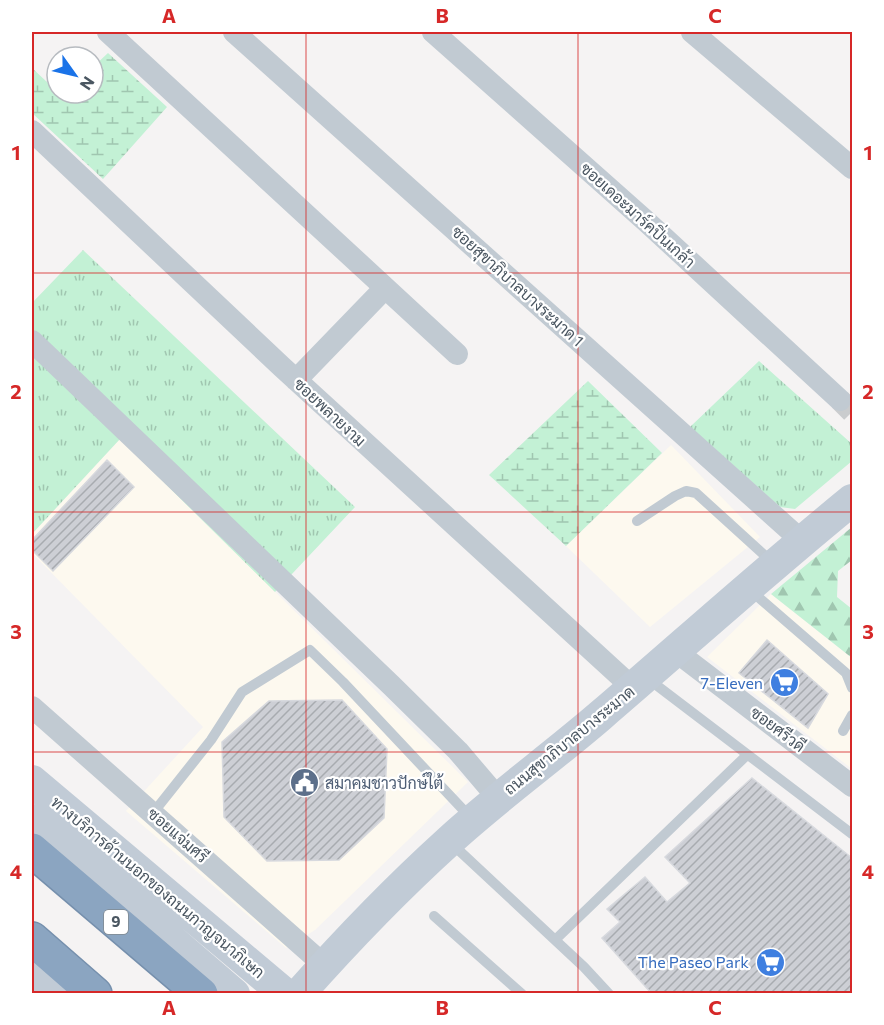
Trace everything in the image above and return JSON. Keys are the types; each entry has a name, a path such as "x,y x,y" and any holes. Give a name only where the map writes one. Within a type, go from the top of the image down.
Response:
{"highway":[{"name":"9","path":"32,850 201,993"},
{"path":"32,939 94,993"}],"street":[{"path":"108,32 457,354"},
{"name":"ซอยสุขาภิบาลบางระมาด 1","path":"234,32 802,541"},
{"name":"ซอยเดอะมาร์คปิ่นเกล้า","path":"433,32 648,223 840,400"},
{"path":"692,32 852,168"},
{"name":"ซอยพลายงาม","path":"32,131 296,380 639,683"},
{"path":"296,380 385,288"},
{"path":"32,341 392,686 458,751 498,798"},
{"name":"ถนนสุขาภิบาลบางระมาด","path":"298,993 448,841 498,798 575,738 674,650 852,500"},
{"name":"ซอยศรีวดี","path":"674,650 852,786"},
{"name":"ซอยแจ่มศรี","path":"32,707 324,965"},
{"name":"ทางบริการด้านนอกของถนนกาญจนาภิเษก","path":"32,781 285,993"},
{"path":"32,820 234,993"},
{"path":"32,975 52,993"}],"lane":[{"path":"637,521 675,496 686,491 696,493 775,564"},
{"path":"747,588 846,673 852,688"},
{"path":"153,813 211,740 242,692 309,650 344,681 473,820"},
{"path":"639,683 747,755 852,834"},
{"path":"843,731 852,715"},
{"path":"555,940 747,755"},
{"path":"448,841 609,993"},
{"path":"434,916 522,993"}],"shaded area":[{"path":"120,439 468,782 315,930 286,948 126,811 203,727 32,553 32,534"},
{"path":"671,445 760,537 650,627 566,546"},
{"path":"771,594 852,658 852,769 707,657"}],"green space":[{"path":"108,53 167,107 103,179 32,113 32,68 45,80 45,105 105,105 105,56"},
{"path":"83,250 355,507 275,592 120,439 32,534 32,303"},
{"path":"759,361 852,444 852,461 795,509 780,507 690,427"},
{"path":"588,381 662,453 566,546 489,475"},
{"path":"852,527 852,560 838,571 837,597 852,609 852,658 771,594"}],"building":[{"path":"107,460 134,487 53,571 32,550 32,540"},
{"name":"7-Eleven","path":"767,640 828,694 808,728 739,673"},
{"name":"สมาคมชาวปักษ์ใต้","path":"342,700 387,749 384,818 339,860 267,861 224,817 222,742 269,701"},
{"path":"752,778 852,858 852,994 652,994 602,938 620,922 607,909 645,877 667,902 690,883 665,857"}],"tunnel":[{"path":"840,400 852,412"}],"place":[{"name":"7-Eleven","path":"784,683"},
{"name":"สมาคมชาวปักษ์ใต้","path":"304,783"},
{"name":"The Paseo Park","path":"770,962"}]}
